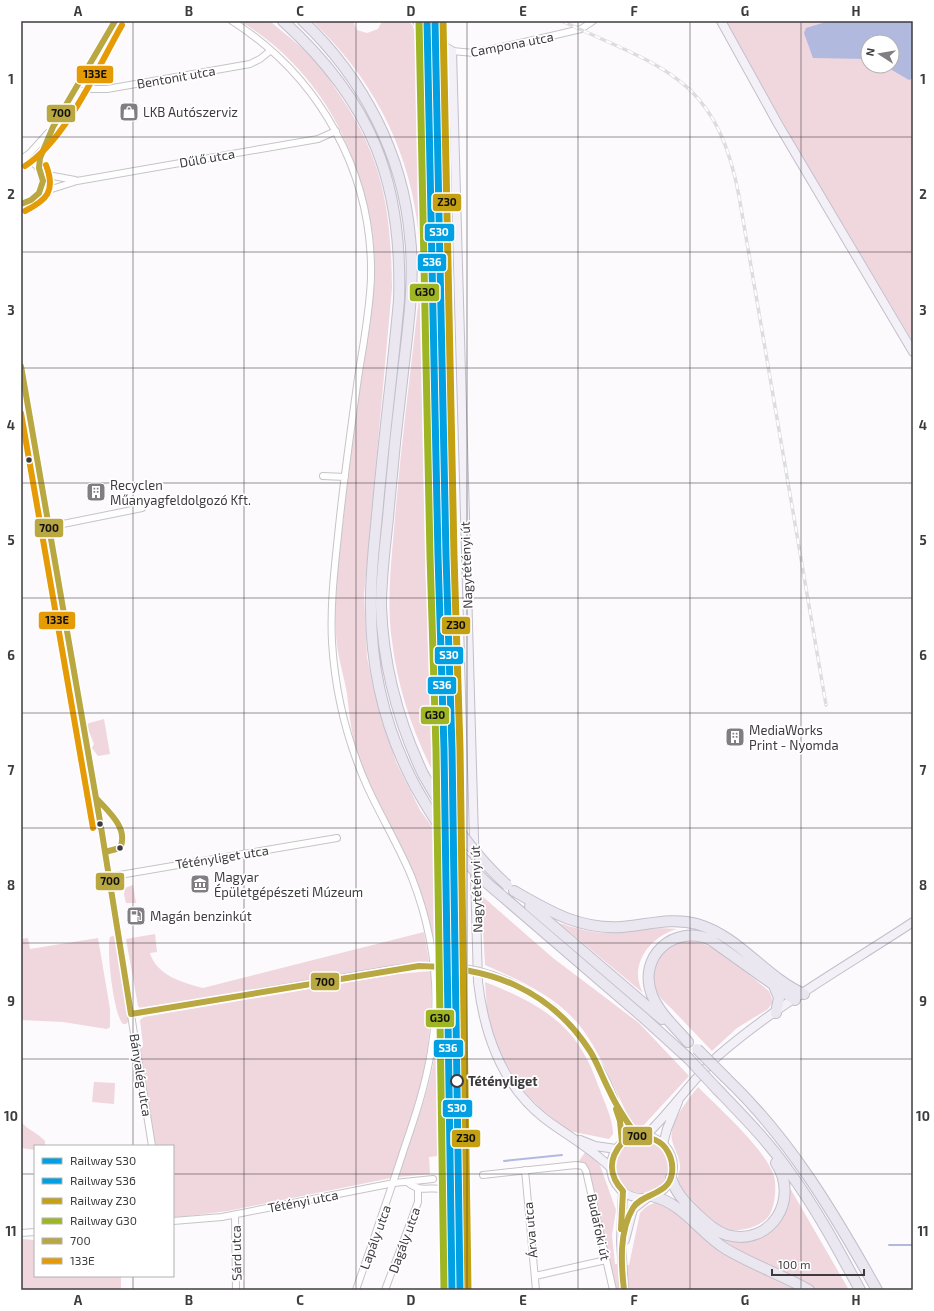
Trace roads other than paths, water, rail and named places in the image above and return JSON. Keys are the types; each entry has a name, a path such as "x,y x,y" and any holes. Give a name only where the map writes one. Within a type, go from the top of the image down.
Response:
{"highway":[{"path":"283,21 330,68 361,114 384,167 396,220 400,257 399,300 373,564 371,628 375,670 394,741 415,786 437,822 468,864 501,896 644,1018 688,1058 751,1125 774,1152 805,1194 860,1290"},
{"path":"303,21 335,54 351,75 369,104 395,163 408,219 411,256 410,302 395,443 381,605 386,659 391,685 406,734 423,774 454,825 486,864 511,888 697,1049 761,1114 803,1168 842,1226 877,1290"},
{"path":"511,888 554,915 591,926 622,927 670,921 701,925 721,935 787,984 804,994"},
{"path":"688,1042 659,1007 649,986 649,977 653,960 660,948 670,940 686,935 707,938 724,948 795,1000"},
{"path":"787,984 795,1000"},
{"path":"774,986 779,998 776,1012"},
{"path":"671,1178 679,1197 714,1229 727,1234 739,1236 750,1235 766,1228 776,1219 783,1208 785,1185 780,1169 751,1125"},
{"path":"650,1197 665,1199 725,1248 809,1290"}],"main road":[{"path":"417,21 435,41 452,51"},
{"path":"720,21 782,130 913,352"},
{"name":"Nagytétényi út","path":"452,51 480,998 489,1040 506,1074 516,1089 543,1117 611,1168"},
{"path":"641,1136 658,1140 663,1144 672,1160 671,1178 664,1189 650,1197 637,1198 623,1191 615,1183 611,1168 612,1158 619,1146 641,1136 703,1070 721,1054 776,1012 913,922"},
{"path":"663,1144 666,1129 680,1096"},
{"name":"Nagytétényi út","path":"573,1138 595,1146 619,1146"},
{"name":"Budafoki út","path":"623,1191 621,1230 624,1290"},
{"name":"Budafoki út","path":"622,1254 633,1209 650,1197"}],"street":[{"path":"39,168 40,158 53,127 115,21"},
{"name":"Lapály utca","path":"232,21 249,32 296,74 319,103 336,131 348,156 364,209 370,244 371,277 367,317 344,477 334,570 331,611 336,677 341,707 358,764 413,880 426,924 434,969 434,1025 431,1051 420,1100 394,1183 356,1290"},
{"name":"Campona utca","path":"452,51 474,53 581,29 593,21"},
{"name":"Bentonit utca","path":"80,82 92,89 107,89 250,64 260,59 270,51"},
{"path":"22,159 30,153 53,127"},
{"name":"Dűlő utca","path":"39,192 77,181 318,139 336,131"},
{"path":"21,203 31,200 42,187 42,174 39,168 34,163 22,159"},
{"name":"Dűlő utca","path":"42,174 77,181"},
{"name":"Bányalég utca","path":"21,366 152,1145"},
{"path":"323,476 344,477"},
{"path":"48,527 142,508"},
{"name":"Tétényliget utca","path":"108,877 337,838"},
{"path":"131,1014 393,969 431,965 476,969 493,974 523,988 554,1009 576,1032 589,1049 614,1100 641,1136"},
{"path":"614,1100 620,1122 619,1146"},
{"name":"Budafoki út","path":"525,1170 576,1165 583,1166 586,1171 595,1206 612,1290"},
{"path":"483,1175 525,1170"},
{"name":"Árva utca","path":"525,1170 536,1290"},
{"name":"Tétényi utca","path":"174,1221 235,1215 394,1183 433,1179"},
{"path":"407,1182 418,1189 437,1188 443,1190 448,1196 451,1290"},
{"name":"Dagály utca","path":"385,1290 418,1202 418,1189"},
{"name":"Sárd utca","path":"235,1215 236,1290"},
{"path":"21,1233 34,1232"},
{"path":"535,1276 606,1260"}],"water":[{"path":"829,21 913,21 913,78 909,80 899,74 900,74 900,34 860,34 860,59 813,58 804,33 806,28"}],"waterway":[{"path":"504,1161 562,1155"},
{"path":"889,1245 913,1245"}],"railway":[{"path":"562,21 629,51 656,65 679,81 699,100 716,124 729,156 739,196 826,705"}],"rail line":[{"name":"G30","path":"419,21 430,556 436,749 444,1290"},
{"name":"S36","path":"427,21 438,556 444,749 452,1290"},
{"name":"S30","path":"435,21 446,556 452,749 460,1290"},
{"name":"Z30","path":"443,21 454,556 460,749 468,1290"}],"place":[{"name":"LKB Autószerviz","path":"129,112"},
{"name":"Recyclen Műanyagfeldolgozó Kft.","path":"96,492"},
{"name":"MediaWorks Print - Nyomda","path":"735,737"},
{"name":"Magyar Épületgépészeti Múzeum","path":"200,884"},
{"name":"Magán benzinkút","path":"136,916"},
{"name":"Tétényliget","path":"457,1081"}]}
